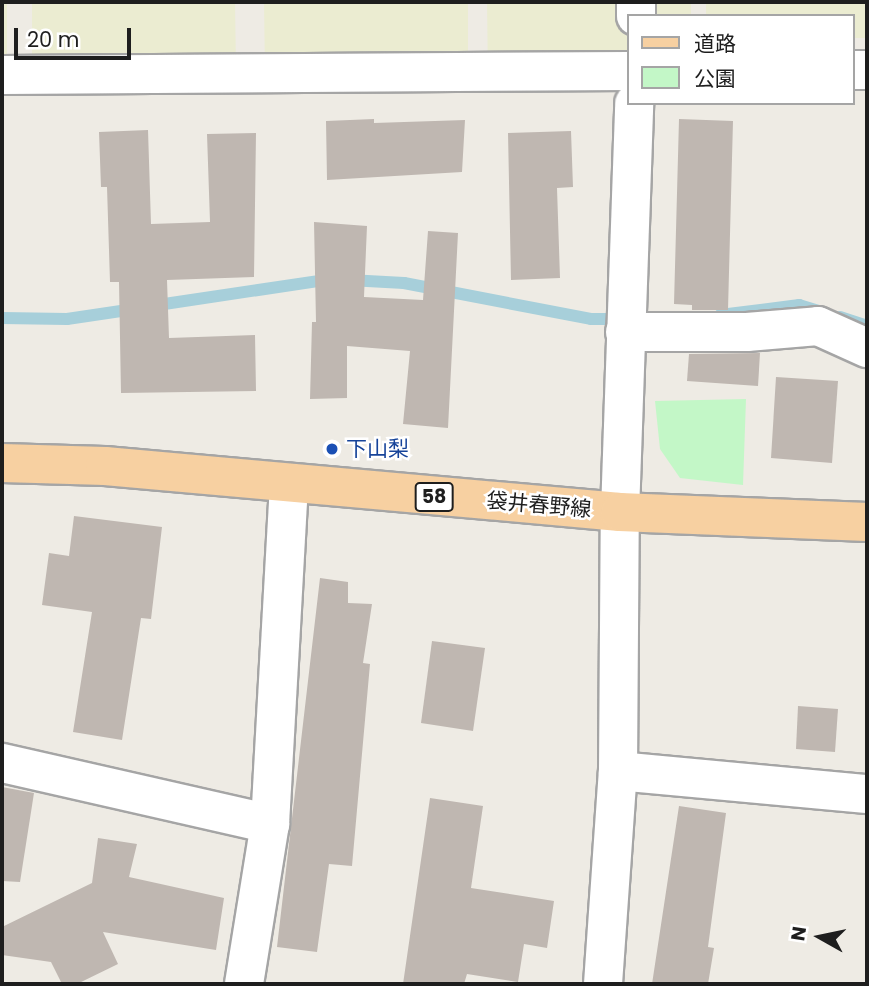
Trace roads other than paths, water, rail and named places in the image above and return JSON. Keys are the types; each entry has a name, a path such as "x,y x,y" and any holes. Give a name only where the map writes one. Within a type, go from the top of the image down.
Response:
{"main road":[{"name":"袋井春野線","path":"2,463 105,466 289,485 620,512 867,522"}],"street":[{"path":"2,75 628,71"},
{"path":"603,984 618,771 620,512 634,105"},
{"path":"626,318 747,332 818,326 867,348"},
{"path":"244,984 270,824 289,485"},
{"path":"2,763 270,824"},
{"path":"618,771 867,794"}],"waterway":[{"path":"151,306 331,279"},
{"path":"349,280 404,283 591,319 621,319"},
{"path":"720,315 799,305 822,312"},
{"path":"2,318 67,319 134,309"},
{"path":"840,317 867,326"}],"place":[{"name":"下山梨","path":"332,449"}]}
